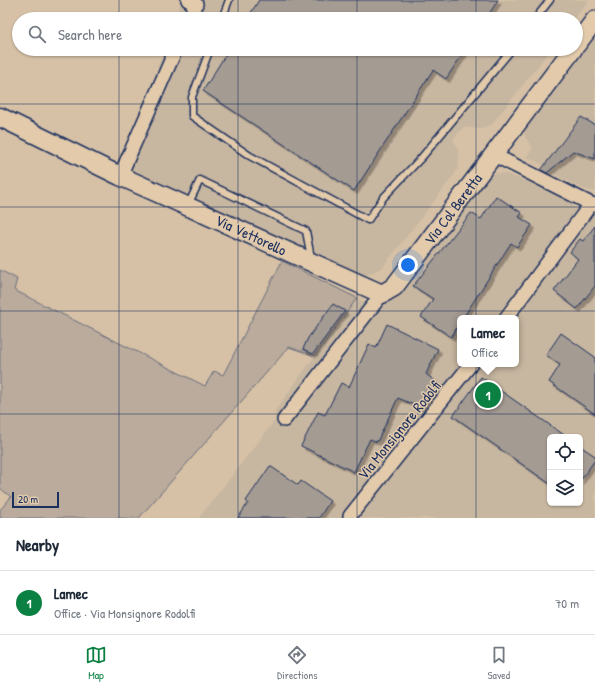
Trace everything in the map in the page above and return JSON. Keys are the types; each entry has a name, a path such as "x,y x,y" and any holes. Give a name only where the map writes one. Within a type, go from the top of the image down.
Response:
{"street":[{"path":"191,12 193,1"},
{"path":"583,36 595,20"},
{"path":"120,176 173,56"},
{"name":"Via Col Beretta","path":"284,420 382,294 394,287 568,56"},
{"name":"Via Vettorello","path":"0,117 120,176 312,264 382,294"},
{"path":"494,154 593,204 508,315"},
{"name":"Via Monsignore Rodolfi","path":"350,516 469,367"}],"lane":[{"path":"225,12 229,0"},
{"path":"541,12 550,0"},
{"path":"207,56 192,97 192,116 250,156 368,220 383,198 422,157 486,83 507,56"},
{"path":"187,206 200,180 306,231 312,264"}],"shaded area":[{"path":"182,0 589,0 580,12 178,12"},
{"path":"595,25 595,191 584,189 544,170 546,166 527,157 533,148 526,139 523,127 573,56 583,56 583,42"},
{"path":"161,56 545,56 492,124 481,129 463,127 452,141 454,141 459,153 458,168 454,175 382,268 366,275 358,276 121,169"},
{"path":"497,173 506,174 532,183 571,200 575,208 595,215 595,518 199,518 276,419 275,411 357,298 379,312 486,175"},
{"path":"282,261 357,298 315,356 289,347 139,518 0,518 0,510 11,497 0,488 0,270 17,279 14,290 205,386 214,371 223,375"}],"building":[{"path":"259,0 498,0 490,12 251,12"},
{"path":"225,56 461,56 446,79 433,70 354,191 203,91"},
{"path":"581,117 595,125 595,159 573,151 547,173 541,170"},
{"path":"496,196 522,213 519,217 532,225 517,247 511,243 465,315 457,315 457,328 451,337 421,317 433,299 413,286 471,213 481,219"},
{"path":"595,226 595,286 577,309 554,291 578,259 570,252 580,239 583,241"},
{"path":"333,304 345,311 313,354 303,349 308,338"},
{"path":"387,324 438,349 426,374 440,385 421,408 398,398 377,442 370,439 354,472 301,446 318,412 325,415 341,383 349,387 369,344 376,348"},
{"path":"561,333 595,357 595,414 549,382 560,365 546,355"},
{"path":"481,377 563,434 547,434 547,482 453,416"},
{"path":"583,448 595,456 595,460 583,477"},
{"path":"270,466 298,485 301,481 330,501 319,518 238,518 248,503 246,501"}],"place":[{"name":"Lamec","path":"488,395"}]}
